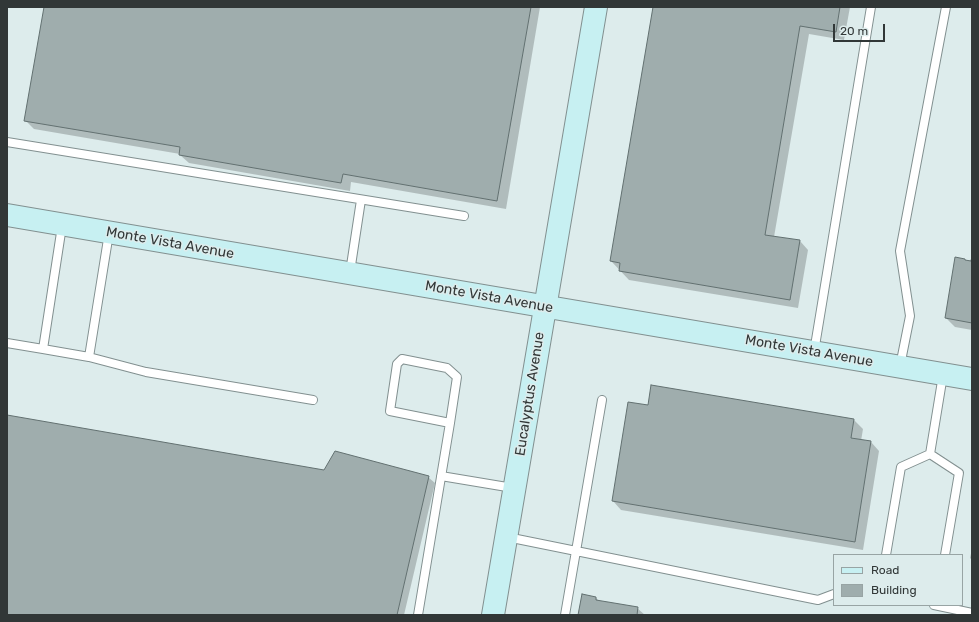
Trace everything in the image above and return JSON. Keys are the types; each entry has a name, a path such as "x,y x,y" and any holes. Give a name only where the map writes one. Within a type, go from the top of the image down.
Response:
{"street":[{"name":"Eucalyptus Avenue","path":"493,615 596,7"},
{"name":"Monte Vista Avenue","path":"7,215 972,379"}],"lane":[{"path":"814,352 871,7"},
{"path":"900,367 910,316 900,250 946,7"},
{"path":"7,142 464,216"},
{"path":"350,274 361,200"},
{"path":"43,349 62,225"},
{"path":"88,357 109,233"},
{"path":"7,343 88,357 146,372 313,400"},
{"path":"418,615 450,423 457,377 447,368 402,359 397,364 390,411 450,423"},
{"path":"930,454 943,374"},
{"path":"565,615 602,400"},
{"path":"886,554 901,468 930,454"},
{"path":"930,454 959,474 945,554"},
{"path":"441,476 515,488"},
{"path":"506,537 818,600 833,594"},
{"path":"941,606 972,613"}],"building":[{"path":"44,7 531,7 497,201 343,174 341,183 179,155 180,147 24,121"},
{"path":"653,7 840,7 836,32 800,26 765,235 800,240 790,300 619,271 620,263 610,261"},
{"path":"972,256 972,323 945,318 955,257 971,261"},
{"path":"651,385 854,419 851,438 871,441 855,542 612,501 628,402 648,405"},
{"path":"7,415 324,470 335,451 429,476 397,615 7,615"},
{"path":"582,594 596,597 596,600 638,607 637,615 578,615"}]}
